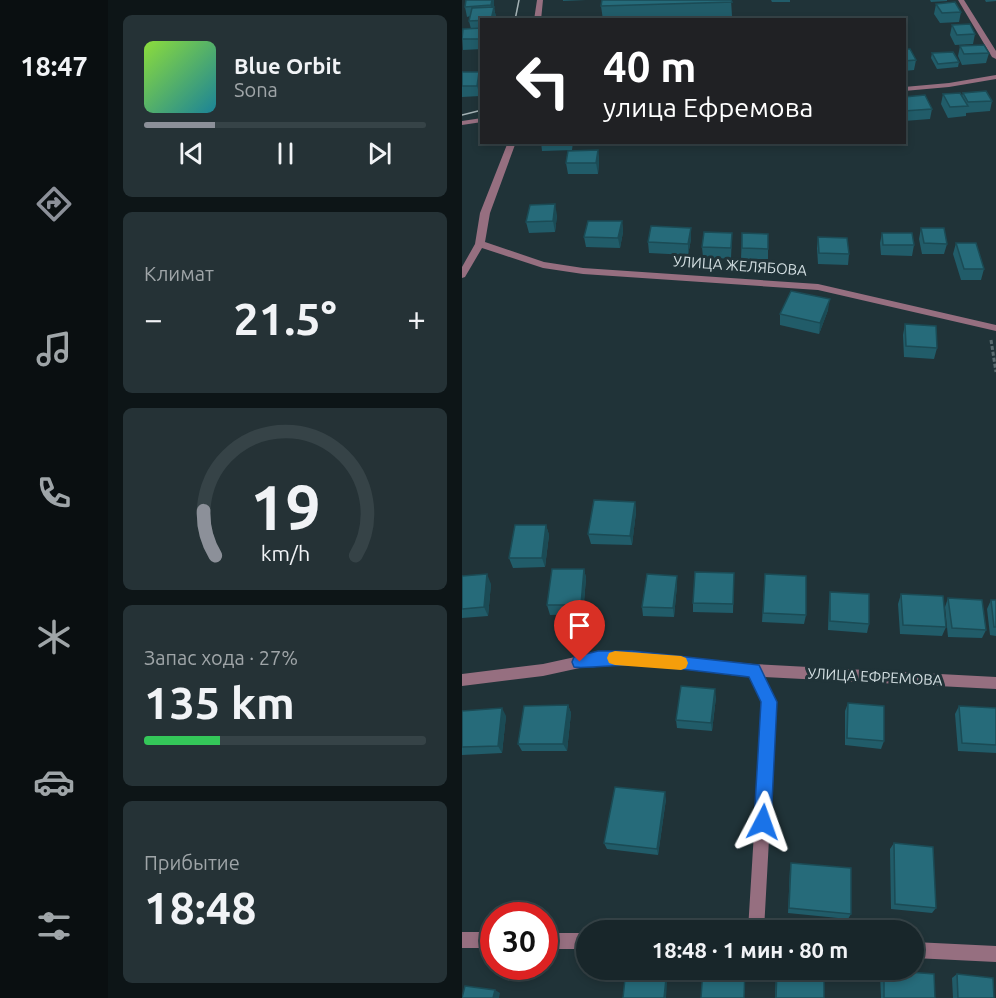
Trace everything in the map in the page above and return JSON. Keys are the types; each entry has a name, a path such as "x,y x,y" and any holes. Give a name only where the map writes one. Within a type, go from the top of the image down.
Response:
{"street":[{"path":"537,18 540,0"},
{"path":"961,0 996,57"},
{"path":"906,89 950,85 996,77"},
{"path":"462,123 480,120"},
{"path":"462,275 480,244 485,213 511,144"},
{"name":"УЛИЦА ЖЕЛЯБОВА","path":"480,244 543,265 584,271 818,287 993,328"},
{"name":"УЛИЦА ЕФРЕМОВА","path":"462,680 543,670 598,658 632,658 753,670 996,683"},
{"path":"753,670 769,702 757,920"},
{"path":"462,940 480,940"},
{"path":"558,941 576,941"},
{"path":"924,950 996,954"}],"path":[{"path":"993,328 996,372"}],"building":[{"path":"466,0 492,0 491,5 465,7"},
{"path":"602,0 731,0 732,2 601,6"},
{"path":"955,2 961,12 942,13 936,4"},
{"path":"494,7 491,18 469,21 472,8"},
{"path":"970,24 975,34 957,35 952,25"},
{"path":"480,28 480,39 462,39 463,29"},
{"path":"984,45 989,53 964,54 960,46"},
{"path":"906,49 910,49 916,60 906,61"},
{"path":"953,52 959,62 938,64 932,53"},
{"path":"462,72 479,72 477,86 462,86"},
{"path":"986,91 992,101 968,102 963,93"},
{"path":"960,93 968,106 950,107 943,94"},
{"path":"925,95 932,109 906,111 906,97"},
{"path":"598,150 596,163 566,163 568,151"},
{"path":"555,204 553,221 526,222 530,205"},
{"path":"588,221 622,221 618,238 584,237"},
{"path":"651,226 691,228 688,244 648,242"},
{"path":"921,228 944,228 947,244 924,243"},
{"path":"704,232 732,233 731,248 702,247"},
{"path":"742,233 768,234 768,249 742,248"},
{"path":"882,233 912,233 914,245 883,245"},
{"path":"818,237 847,238 849,254 819,253"},
{"path":"956,243 976,243 984,269 964,269"},
{"path":"791,291 830,299 820,323 780,314"},
{"path":"905,324 936,326 937,348 906,346"},
{"path":"594,500 635,502 630,536 588,534"},
{"path":"515,525 546,525 542,558 509,558"},
{"path":"552,569 584,569 581,605 547,605"},
{"path":"695,572 734,573 733,604 693,603"},
{"path":"487,574 484,607 462,609 462,576"},
{"path":"647,574 677,576 673,608 642,607"},
{"path":"765,574 806,576 806,615 763,613"},
{"path":"830,592 869,594 869,624 830,621"},
{"path":"901,594 943,596 946,627 903,625"},
{"path":"948,598 982,600 986,630 952,628"},
{"path":"991,600 996,600 996,627 994,627"},
{"path":"681,686 715,689 711,723 676,720"},
{"path":"848,703 884,706 884,741 847,738"},
{"path":"568,705 563,744 518,744 524,706"},
{"path":"959,706 996,708 996,745 962,743"},
{"path":"502,708 498,746 462,747 462,711"},
{"path":"615,787 665,792 657,849 604,843"},
{"path":"894,843 933,847 936,908 895,904"},
{"path":"791,863 851,868 851,914 789,908"},
{"path":"924,973 934,974 935,998 884,998 884,980 924,980"},
{"path":"957,974 993,978 994,998 958,998"},
{"path":"625,980 666,980 664,998 623,998"},
{"path":"702,980 745,980 744,998 701,998"},
{"path":"777,980 824,980 824,998 776,998"},
{"path":"465,986 495,990 493,998 462,998"}],"tram line":[{"path":"515,18 519,0"},
{"path":"462,115 480,110"}],"slow traffic":[{"path":"615,658 681,663"}],"route":[{"path":"580,662 598,658 632,658 753,670 769,702 763,822"}]}
